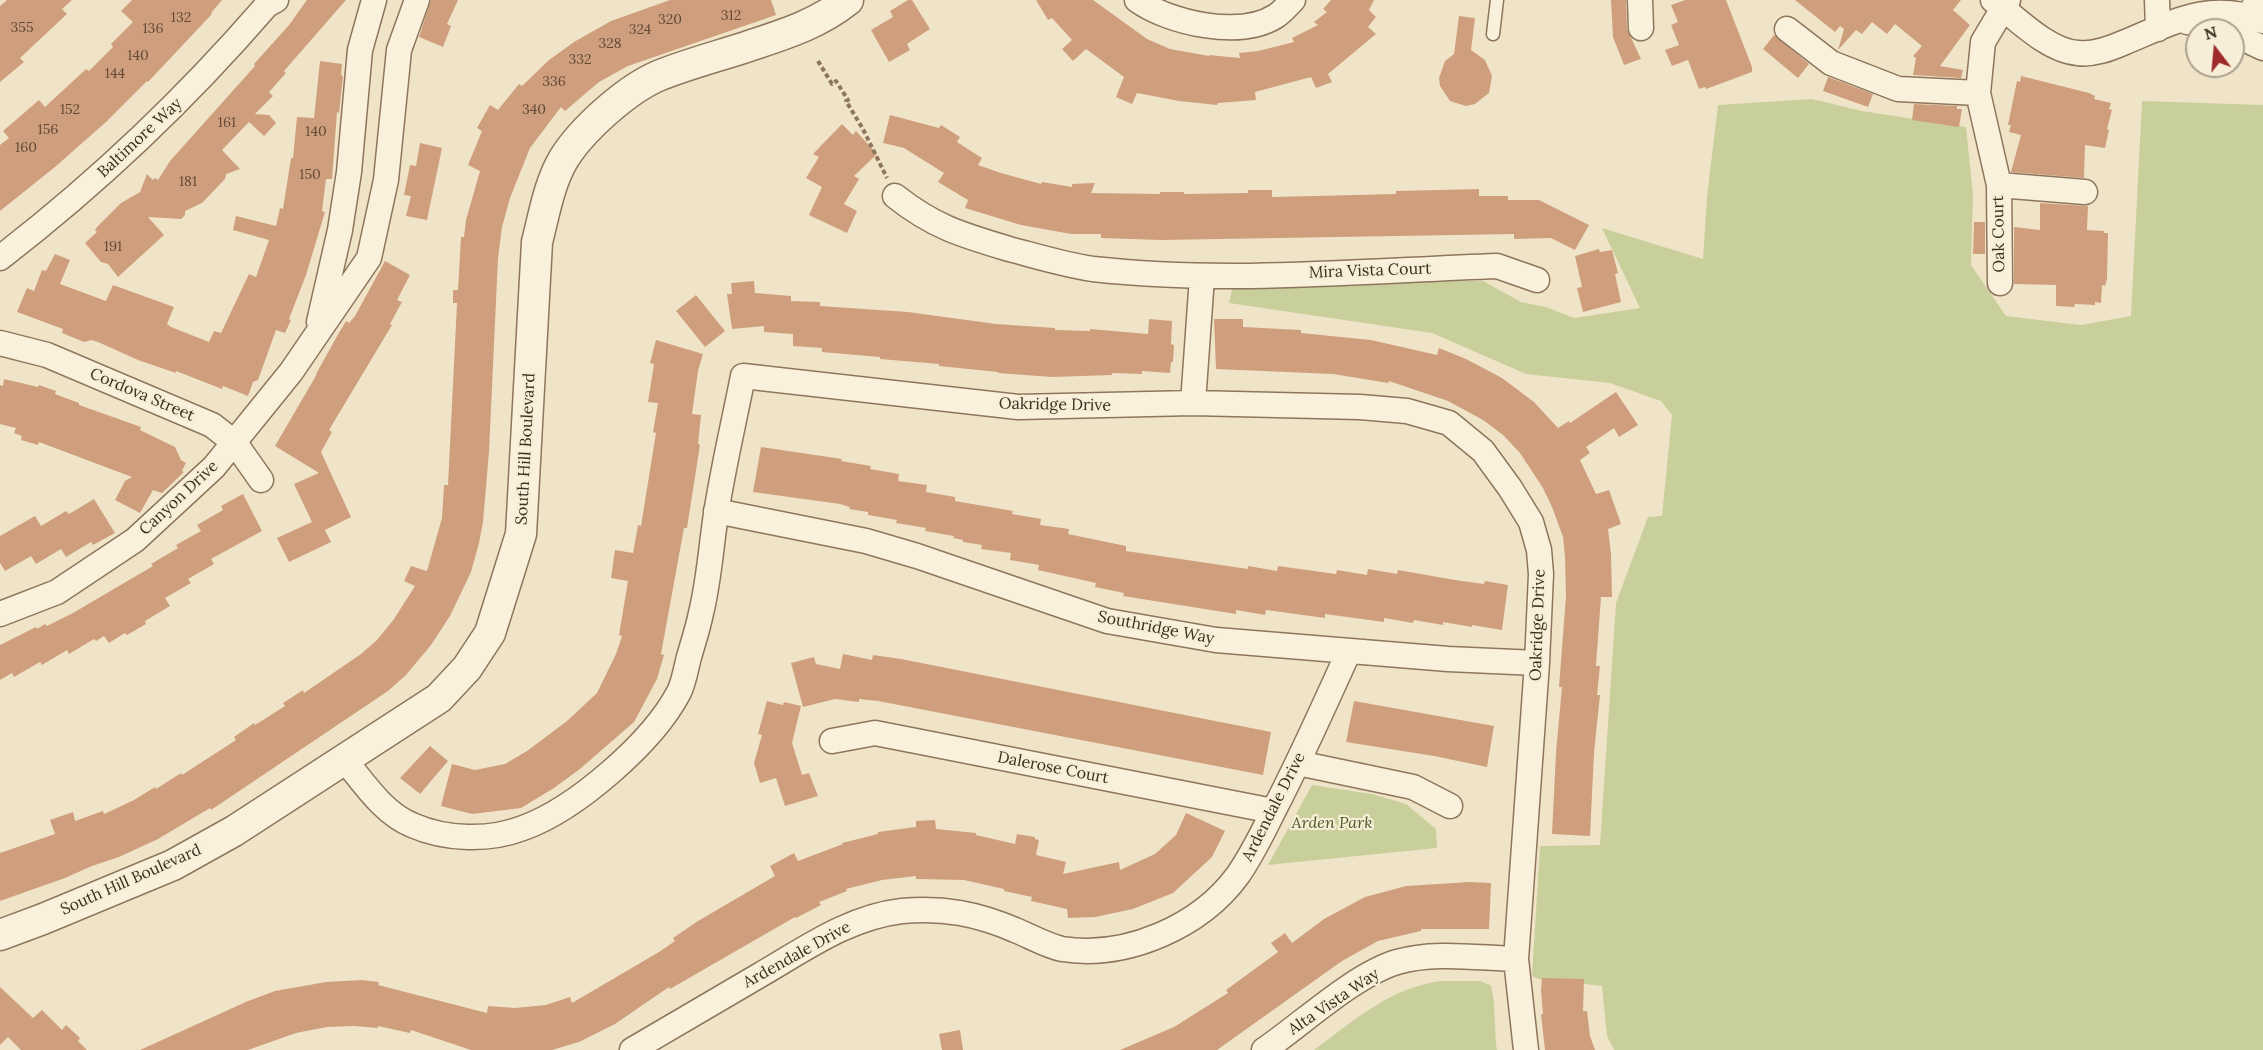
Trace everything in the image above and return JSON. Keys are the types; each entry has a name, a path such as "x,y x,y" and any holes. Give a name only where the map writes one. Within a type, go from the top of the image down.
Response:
{"street":[{"name":"Canyon Drive","path":"317,333 344,207 360,50 374,0"},
{"name":"Canyon Drive","path":"0,614 57,592 135,540 214,467 291,372 369,258 386,180 399,50 417,0"},
{"name":"South Hill Boulevard","path":"0,935 173,865 234,831 439,698 467,668 490,633 521,534 537,242 549,197 563,161 588,126 623,98 657,76 800,29 833,12 848,0"},
{"path":"1137,0 1164,14 1194,23 1223,27 1250,26 1275,16 1293,0"},
{"path":"1640,0 1641,28"},
{"path":"2157,0 2164,27"},
{"name":"Baltimore Way","path":"0,258 144,137 192,89 270,2"},
{"path":"2001,3 2049,44 2078,54 2105,50 2164,27 2182,17 2204,11 2257,12"},
{"name":"Oak Court","path":"2000,283 1998,185 1978,93 1983,42 2001,3"},
{"path":"2245,31 2257,12"},
{"path":"2164,27 2185,22"},
{"path":"1787,29 1831,63 1898,88 1978,93"},
{"name":"Oak Court","path":"1998,185 2085,192"},
{"name":"Mira Vista Court","path":"895,196 915,212 957,234 1091,268 1202,277 1497,266 1537,280"},
{"path":"1192,403 1202,277"},
{"name":"Cordova Street","path":"0,343 47,355 212,425 235,443 261,480"},
{"name":"Oakridge Drive","path":"344,759 389,811 411,825 436,833 463,837 493,835 523,828 553,813 583,793 631,755 658,724 679,691 702,612 716,511 743,375 1018,407 1192,403 1360,406 1407,411 1449,423 1483,451 1531,522 1539,550 1541,574 1537,663 1516,959 1526,1050"},
{"name":"Southridge Way","path":"716,511 866,541 917,556 1107,621 1216,640 1537,663"},
{"name":"Ardendale Drive","path":"632,1050 836,931 878,916 923,910 965,913 985,918 1060,948 1085,951 1112,949 1157,935 1193,917 1216,899 1237,876 1298,763 1349,651"},
{"name":"Dalerose Court","path":"832,741 875,734 1274,811"},
{"path":"1298,763 1413,787 1450,806"},
{"name":"Alta Vista Way","path":"1264,1050 1345,991 1371,974 1397,962 1456,957 1516,959"}],"lane":[{"path":"1493,34 1497,0"}],"path":[{"path":"818,61 832,84 836,81 848,99 846,101 863,129 895,196"}],"green space":[{"path":"1812,99 1862,111 1966,127 1973,195 1971,265 2006,316 2081,325 2131,316 2142,101 2263,105 2263,1050 1614,1050 1607,1036 1602,986 1539,979 1532,976 1540,846 1600,845 1616,603 1648,517 1662,516 1672,415 1661,401 1610,383 1526,374 1432,333 1229,303 1234,281 1483,281 1521,302 1546,307 1574,318 1640,308 1602,228 1703,259 1707,197 1718,105"},
{"name":"Arden Park","path":"1312,785 1372,794 1406,804 1436,829 1437,848 1268,865"},
{"path":"1441,981 1480,981 1490,985 1497,1050 1314,1050 1358,1017 1389,998 1422,985"}],"building":[{"path":"7,0 72,0 62,9 67,14 20,58 24,62 0,82 0,6"},
{"path":"132,0 222,0 212,14 148,82 106,122 0,211 0,145 9,138 3,131 39,100 45,107 86,69 89,71 113,47 111,44 133,22 121,11"},
{"path":"307,0 346,0 284,71 286,73 269,92 273,96 255,114 269,115 276,123 264,136 249,122 222,150 240,169 226,174 225,179 202,203 185,211 181,219 148,217 164,235 118,277 108,264 101,262 85,243 121,203 140,192 147,174 153,180 155,178 158,180 170,161 255,66 254,64 289,25"},
{"path":"431,0 458,0 447,24 451,26 443,47 419,37"},
{"path":"670,0 771,0 776,15 628,66 599,82 565,111 561,107 530,148 510,198 502,227 498,258 489,452 479,543 471,572 450,616 431,645 406,675 388,691 211,810 210,808 158,839 119,857 0,901 0,853 55,834 50,820 73,812 75,821 103,811 104,814 155,787 156,789 181,773 182,775 236,740 234,737 254,723 255,725 285,706 283,703 303,690 304,693 361,654 377,640 394,619 415,586 404,581 411,566 427,571 442,518 444,485 448,485 457,303 453,303 453,290 458,290 461,237 464,237 466,220 480,171 468,165 482,131 477,128 490,105 498,110 519,84 522,86 549,60 574,42 611,21"},
{"path":"912,0 930,29 907,44 910,50 889,62 871,30 893,17 890,11"},
{"path":"1036,0 1093,0 1147,39 1170,49 1209,56 1240,58 1239,53 1294,42 1292,38 1318,25 1314,22 1327,12 1323,9 1331,0 1374,0 1369,10 1376,17 1368,27 1376,34 1328,74 1332,82 1316,88 1311,77 1255,92 1256,100 1218,103 1217,105 1137,93 1132,104 1116,97 1124,77 1086,49 1073,61 1062,49 1072,40 1052,18 1048,20"},
{"path":"1611,0 1626,0 1627,29 1641,59 1624,65 1613,37"},
{"path":"1685,0 1726,0 1752,72 1706,89 1705,87 1699,89 1688,60 1672,66 1665,50 1679,45 1671,25 1678,22 1671,5"},
{"path":"1795,0 1961,0 1953,10 1970,25 1940,66 1963,70 1961,78 1913,75 1916,58 1913,56 1922,46 1895,24 1887,34 1872,22 1862,34 1856,30 1838,50 1844,29 1840,26 1835,32"},
{"path":"1459,16 1475,18 1471,50 1485,60 1492,76 1489,93 1475,104 1466,106 1450,101 1440,86 1439,78 1445,61 1454,54"},
{"path":"1774,35 1809,64 1798,78 1763,49"},
{"path":"320,61 342,64 341,75 343,76 339,113 337,112 332,179 326,179 322,211 325,212 306,275 289,319 291,320 285,333 276,330 258,380 253,382 248,396 138,360 98,342 91,340 84,342 62,333 63,329 17,312 27,288 34,291 42,270 46,271 55,254 70,260 60,284 106,301 113,285 174,307 167,324 171,327 209,342 214,331 221,333 249,274 256,277 269,240 233,230 236,216 276,226 280,208 283,209 291,158 293,158 297,117 314,118"},
{"path":"2021,76 2089,93 2095,96 2094,99 2111,103 2109,109 2112,110 2105,148 2085,145 2084,178 2011,172 2021,135 2009,132 2011,125 2008,125 2017,81 2020,82"},
{"path":"1828,77 1873,94 1868,107 1823,91"},
{"path":"1914,104 1957,106 1957,109 1962,109 1959,127 1912,120"},
{"path":"890,115 939,128 941,125 960,137 957,142 982,158 978,165 1041,184 1042,182 1072,187 1072,184 1095,183 1091,193 1248,193 1248,190 1272,190 1272,197 1479,189 1479,196 1508,196 1508,200 1539,200 1589,225 1575,250 1551,238 1514,239 1514,234 1161,240 1101,238 1101,234 1071,234 1021,225 965,208 968,200 938,182 944,173 904,148 883,143"},
{"path":"842,124 853,135 856,131 877,154 854,176 859,179 844,204 857,211 847,233 809,215 822,187 806,178 819,157 813,154"},
{"path":"420,143 442,148 427,220 406,216 411,196 404,195 410,165 416,166"},
{"path":"2040,203 2088,206 2087,230 2108,233 2107,279 2105,286 2102,285 2101,303 2075,304 2074,307 2056,306 2056,285 2014,284 2014,227 2040,230"},
{"path":"1974,222 1985,222 1985,254 1973,254"},
{"path":"1599,249 1600,252 1612,250 1618,273 1615,274 1621,302 1583,312 1577,288 1582,287 1575,256"},
{"path":"385,261 410,275 397,300 402,302 390,324 392,325 329,430 332,432 321,452 351,517 325,530 331,542 289,562 277,538 312,522 294,484 319,473 275,446 346,321 349,323 355,316"},
{"path":"754,281 755,293 791,296 791,301 820,302 820,306 908,312 996,324 1055,328 1055,330 1090,331 1090,329 1148,334 1149,319 1172,321 1173,362 1171,362 1170,373 1142,371 1142,374 1112,373 1112,375 1052,377 998,373 939,366 939,364 822,352 822,348 793,346 793,334 764,332 764,326 732,329 727,294 732,294 731,283"},
{"path":"696,295 725,331 705,347 676,311"},
{"path":"1214,319 1243,319 1243,327 1301,330 1301,333 1371,340 1437,355 1439,348 1502,378 1534,402 1558,428 1569,421 1570,423 1616,392 1638,425 1619,437 1614,428 1586,447 1590,453 1580,460 1596,494 1609,490 1621,524 1608,529 1612,597 1601,597 1596,666 1600,666 1597,695 1600,695 1594,753 1590,836 1552,834 1562,687 1559,687 1566,596 1565,557 1563,537 1552,507 1543,488 1520,453 1503,435 1483,420 1448,401 1389,381 1388,383 1333,374 1216,369"},
{"path":"656,340 703,354 698,371 692,414 701,415 698,444 700,445 687,528 684,528 661,654 664,655 657,679 634,722 580,769 521,808 472,814 441,806 452,764 475,770 505,764 527,751 567,721 597,693 616,654 622,636 619,635 628,581 611,578 615,550 633,553 638,525 641,526 656,433 653,432 658,403 648,402 654,364 650,363"},
{"path":"4,379 38,387 39,385 56,391 55,394 79,403 79,405 141,427 140,430 175,447 181,460 186,463 182,471 184,472 162,493 153,490 140,513 115,500 125,481 132,477 39,442 38,445 21,440 22,436 14,433 16,428 0,424 0,385 3,386"},
{"path":"761,447 842,459 841,461 871,466 870,469 899,474 898,481 927,485 926,492 955,497 955,501 1013,511 1012,514 1041,519 1040,525 1069,529 1068,534 1126,546 1126,551 1248,569 1248,566 1277,571 1278,566 1336,574 1337,570 1367,575 1368,569 1397,574 1398,570 1484,584 1485,581 1508,585 1502,630 1414,620 1413,623 1384,618 1384,622 1325,614 1325,618 1266,610 1265,615 1236,610 1236,614 1123,596 1124,593 1095,587 1096,583 1038,570 1039,565 1010,560 1011,553 981,549 982,545 963,542 963,540 953,538 954,536 925,531 926,528 896,523 897,520 868,515 868,512 849,509 850,507 840,504 753,492"},
{"path":"243,494 262,531 211,559 214,564 188,579 191,583 165,598 170,606 145,621 146,624 109,643 104,636 96,641 94,639 69,654 67,650 42,665 40,662 14,677 12,673 0,680 0,645 36,627 37,629 45,624 47,626 73,613 153,566 151,564 178,548 176,545 201,531 197,525 223,510 221,506"},
{"path":"94,499 115,533 93,545 91,542 66,557 61,549 36,564 31,556 5,571 0,563 0,536 35,516 41,526 66,511 69,514"},
{"path":"843,654 872,660 873,655 901,659 1271,732 1263,775 878,701 859,699 859,702 835,699 803,707 791,663 814,657 816,664 840,669"},
{"path":"767,701 801,706 792,743 802,775 809,773 818,796 785,806 776,778 760,783 754,763 762,735 758,734"},
{"path":"1354,701 1494,726 1487,767 1346,742"},
{"path":"430,746 448,761 420,794 400,778"},
{"path":"1186,813 1225,831 1212,857 1173,893 1133,909 1095,917 1068,918 1067,909 1031,901 1032,897 1004,891 1004,889 964,880 916,879 916,876 882,880 846,889 847,891 819,902 821,905 795,917 670,989 669,987 615,1024 579,1042 552,1050 471,1050 411,1030 410,1033 378,1026 378,1028 354,1026 327,1027 296,1033 248,1050 140,1050 275,991 326,982 362,980 379,982 378,985 487,1013 488,1006 515,1008 546,1005 570,997 572,1003 659,952 675,941 673,938 698,921 775,876 770,866 794,853 798,861 842,843 878,834 878,832 916,827 916,821 935,820 936,829 976,833 976,835 1015,844 1017,834 1035,837 1039,840 1036,855 1066,862 1063,874 1119,862 1120,870 1155,854 1176,835"},
{"path":"1491,883 1489,929 1421,929 1421,931 1378,941 1342,961 1217,1050 1120,1050 1174,1027 1228,993 1226,990 1278,952 1271,943 1285,933 1292,943 1324,919 1365,897 1406,886"},
{"path":"1542,978 1584,979 1583,1011 1587,1011 1590,1036 1595,1050 1545,1050 1541,1014 1543,1014"},
{"path":"0,987 33,1018 42,1010 62,1030 66,1025 80,1038 78,1041 87,1050 21,1050 8,1037 0,1045"},
{"path":"960,1030 963,1050 942,1050 939,1034"}]}
